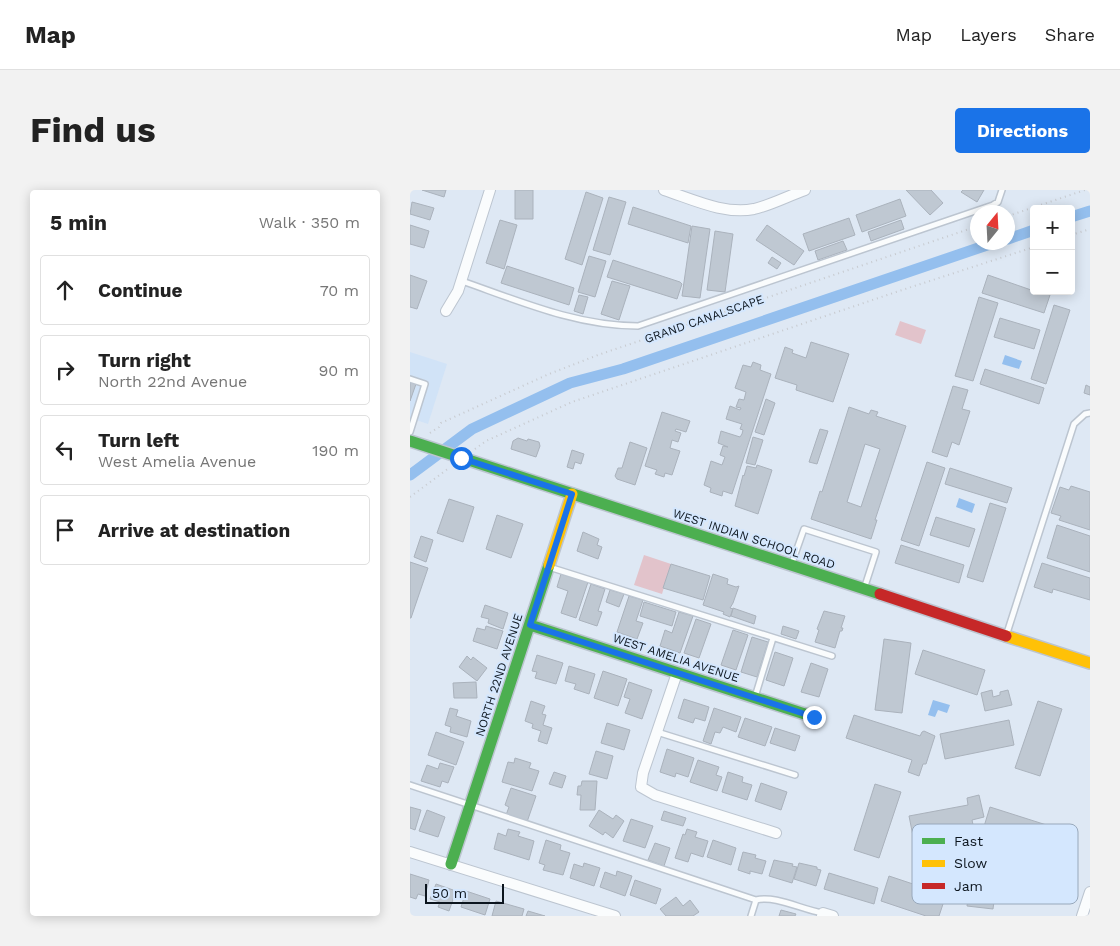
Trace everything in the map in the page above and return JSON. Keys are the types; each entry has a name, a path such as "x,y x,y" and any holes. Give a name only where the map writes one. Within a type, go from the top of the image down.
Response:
{"main road":[{"name":"WEST INDIAN SCHOOL ROAD","path":"410,441 1090,663"},
{"name":"NORTH 22ND AVENUE","path":"451,864 572,494"},
{"name":"WEST AMELIA AVENUE","path":"530,625 814,717"}],"street":[{"path":"446,311 462,281 490,190"},
{"path":"664,190 726,209 740,210 755,208 805,190"},
{"path":"677,673 640,787 655,795 776,833"},
{"path":"410,852 615,916"},
{"path":"1085,915 1090,892"},
{"path":"822,914 834,916"}],"lane":[{"path":"462,281 566,316 593,323 638,326 993,204 998,202 1002,190"},
{"path":"410,379 425,384 410,432"},
{"path":"1006,636 1074,424 1085,414 1090,413"},
{"path":"791,566 804,529 876,552 864,589"},
{"path":"548,567 832,656"},
{"path":"755,698 773,638"},
{"path":"657,732 794,775"},
{"path":"410,785 756,900 765,897 822,914"},
{"path":"751,916 756,900"}],"path":[{"path":"1015,214 1084,190"},
{"name":"GRAND CANALSCAPE","path":"439,428 441,423 472,408 583,361 970,229"},
{"path":"1075,234 1090,229"},
{"path":"484,443 572,402 1030,248"},
{"path":"410,497 441,474"}],"shaded area":[{"path":"900,321 926,330 921,344 895,335"},
{"path":"410,352 447,364 428,424 410,418"},
{"path":"644,555 671,564 662,594 634,585"}],"water":[{"path":"1005,355 1022,361 1019,369 1002,364"},
{"path":"959,498 975,504 972,513 956,507"},
{"path":"933,700 950,705 947,713 938,710 935,717 928,715"}],"building":[{"path":"422,190 446,190 444,197"},
{"path":"515,190 533,190 533,219 515,219"},
{"path":"906,190 931,190 943,203 930,215"},
{"path":"963,190 984,190 977,202 961,192"},
{"path":"586,192 603,198 582,265 565,259"},
{"path":"609,197 626,202 610,255 593,250"},
{"path":"900,199 906,216 862,232 856,215"},
{"path":"412,202 434,208 430,220 410,214"},
{"path":"633,207 691,226 688,243 628,224"},
{"path":"849,218 855,235 809,251 803,234"},
{"path":"500,220 517,225 504,269 486,263"},
{"path":"901,220 904,229 871,241 868,232"},
{"path":"410,225 429,231 424,248 410,244"},
{"path":"767,225 804,251 794,265 756,240"},
{"path":"692,226 710,229 700,298 682,296"},
{"path":"715,231 733,234 725,292 707,290"},
{"path":"843,241 847,250 818,260 815,251"},
{"path":"589,256 606,261 595,297 578,292"},
{"path":"772,257 781,263 777,269 768,263"},
{"path":"613,260 680,282 682,284 677,299 607,277"},
{"path":"507,266 574,288 569,305 501,283"},
{"path":"410,275 427,281 417,309 410,307"},
{"path":"988,275 1030,290 1030,295 1050,295 1044,313 982,293"},
{"path":"612,281 630,286 619,320 601,314"},
{"path":"579,295 588,297 583,314 574,311"},
{"path":"979,297 998,303 973,381 955,376"},
{"path":"1054,305 1070,310 1046,384 1031,379"},
{"path":"1000,318 1040,330 1034,349 994,337"},
{"path":"811,342 849,354 833,402 796,390 797,385 775,378 785,347 793,350 792,353 806,358"},
{"path":"753,362 761,365 760,370 771,374 732,494 723,491 722,496 710,492 711,488 704,485 711,461 722,465 725,457 720,455 723,446 728,447 718,443 721,431 740,437 742,434 743,430 740,429 742,424 726,419 730,406 740,410 741,408 736,407 739,399 744,400 746,392 735,388 743,365 751,367"},
{"path":"985,369 1044,388 1039,404 980,384"},
{"path":"410,382 416,384 410,401"},
{"path":"1086,385 1090,387 1090,395 1084,393"},
{"path":"953,386 968,390 962,409 970,411 959,445 952,442 947,457 932,452"},
{"path":"766,399 775,403 764,435 755,432"},
{"path":"849,407 869,414 871,410 878,412 876,416 906,426 875,520 877,520 871,539 811,519 820,491 822,492","holes":["865,444 880,449 861,507 847,502"]},
{"path":"662,412 690,421 686,432 676,429 675,431 681,433 678,442 672,440 670,448 680,451 672,475 665,473 664,477 655,474 657,470 645,466"},
{"path":"820,429 828,431 817,464 809,462"},
{"path":"753,437 763,440 755,465 746,463"},
{"path":"518,438 539,442 540,446 536,457 511,449 513,441"},
{"path":"630,442 647,448 635,485 617,479 615,476 618,468 622,468"},
{"path":"572,450 584,454 581,464 575,462 573,469 567,467"},
{"path":"927,462 945,468 919,546 901,540"},
{"path":"757,465 772,470 758,514 735,506 747,466 756,468"},
{"path":"950,468 1012,488 1007,503 945,484"},
{"path":"1071,486 1090,492 1090,530 1059,520 1061,516 1051,513 1060,487 1069,490"},
{"path":"449,499 474,507 463,542 437,533"},
{"path":"990,503 1006,508 983,582 967,577"},
{"path":"497,515 523,524 511,558 486,549"},
{"path":"936,517 975,529 969,547 930,535"},
{"path":"1057,525 1090,536 1090,572 1047,558"},
{"path":"583,532 599,539 597,545 602,547 598,559 577,551"},
{"path":"421,536 433,540 426,562 414,557"},
{"path":"901,545 964,565 959,583 895,563"},
{"path":"410,562 428,568 411,618 410,618"},
{"path":"1042,563 1090,578 1090,600 1053,589 1052,593 1034,587"},
{"path":"671,564 710,576 703,600 663,588"},
{"path":"561,574 588,582 576,618 561,613 568,591 557,587"},
{"path":"713,574 728,579 727,584 739,586 730,608 733,609 730,617 723,614 724,612 703,605"},
{"path":"591,584 605,589 598,611 602,612 597,626 579,620"},
{"path":"610,590 624,594 619,607 606,602"},
{"path":"629,596 643,600 636,621 643,623 637,639 617,632"},
{"path":"644,602 676,612 672,626 640,616"},
{"path":"485,605 508,613 503,629 488,623 489,619 481,617"},
{"path":"733,608 756,616 754,624 731,616"},
{"path":"824,611 845,616 841,628 843,628 840,631 835,648 815,642 819,630 817,629"},
{"path":"679,612 693,616 680,653 660,646 665,630 672,633"},
{"path":"696,619 711,624 699,658 684,653"},
{"path":"486,626 503,631 497,649 473,641 477,628 485,630"},
{"path":"783,626 799,631 796,639 781,634"},
{"path":"733,630 748,635 736,670 721,665"},
{"path":"752,637 768,642 757,677 741,672"},
{"path":"884,639 911,643 902,713 875,710"},
{"path":"923,650 985,670 977,695 915,674"},
{"path":"775,652 793,658 784,686 766,680"},
{"path":"537,655 563,663 556,684 535,678 537,672 532,671"},
{"path":"467,656 471,660 473,657 487,668 477,681 459,667"},
{"path":"811,663 828,669 819,697 801,692"},
{"path":"569,666 595,674 589,694 574,689 576,684 565,681"},
{"path":"603,671 627,679 618,706 594,698"},
{"path":"476,682 477,698 454,698 453,683"},
{"path":"629,682 652,690 642,719 625,713 630,699 624,697"},
{"path":"992,690 993,697 1000,695 1000,692 1008,690 1012,705 985,711 981,693"},
{"path":"684,699 709,707 705,721 695,718 693,723 678,718"},
{"path":"531,701 545,706 542,714 546,715 543,725 552,728 547,744 538,741 541,731 532,728 533,724 525,721"},
{"path":"1038,701 1062,709 1040,776 1015,768"},
{"path":"450,708 458,710 456,716 471,721 467,737 450,732 451,727 445,725"},
{"path":"714,708 741,717 736,732 723,727 720,733 715,732 711,744 703,741"},
{"path":"854,715 920,736 924,731 935,736 926,764 923,764 919,776 908,772 912,760 846,738"},
{"path":"745,718 772,727 765,746 738,737"},
{"path":"1009,720 1014,745 945,759 940,734"},
{"path":"607,723 630,730 624,750 601,743"},
{"path":"775,728 800,736 795,751 770,743"},
{"path":"436,732 464,742 456,765 428,755"},
{"path":"667,749 694,758 688,777 676,773 675,777 660,772"},
{"path":"596,751 613,756 607,779 589,774"},
{"path":"515,758 531,763 529,768 539,771 532,791 502,782 508,762 514,763"},
{"path":"698,760 719,767 716,775 722,777 717,791 690,782"},
{"path":"440,763 454,767 448,783 442,781 440,787 421,781 427,765 438,769"},
{"path":"554,772 566,776 562,788 549,784"},
{"path":"728,772 743,777 742,782 752,785 747,800 722,792"},
{"path":"582,781 597,781 595,810 580,810 581,795 577,795 578,786 581,786"},
{"path":"761,783 787,792 781,810 755,801"},
{"path":"875,784 901,792 879,858 854,850"},
{"path":"511,788 536,796 527,822 506,815 509,807 505,805"},
{"path":"979,795 984,817 972,820 973,824 912,824 912,831 909,816 968,805 967,798"},
{"path":"410,807 421,810 415,830 410,828"},
{"path":"990,807 1043,824 985,824"},
{"path":"427,810 445,817 438,837 419,831"},
{"path":"599,810 613,819 616,815 624,821 613,838 605,832 603,835 589,826"},
{"path":"664,811 686,818 683,826 661,820"},
{"path":"631,819 653,826 645,848 623,841"},
{"path":"508,829 520,832 518,836 534,841 529,860 494,849 498,833 506,836"},
{"path":"687,829 697,832 695,837 708,841 703,857 691,853 688,862 675,858 683,834 685,835"},
{"path":"546,840 561,845 560,850 570,853 563,875 543,870 545,865 539,863"},
{"path":"713,840 736,848 731,865 707,857"},
{"path":"655,843 670,848 664,866 648,860"},
{"path":"743,852 756,855 755,858 766,861 762,874 750,871 750,874 738,870"},
{"path":"774,860 793,864 792,866 797,867 792,883 769,876"},
{"path":"584,863 600,868 594,886 570,878 574,864 583,867"},
{"path":"799,863 817,867 817,869 821,870 816,886 794,879"},
{"path":"617,871 632,876 625,896 600,887 605,872 616,876"},
{"path":"829,873 878,888 874,904 824,889"},
{"path":"410,874 429,880 425,896 418,894 416,899 410,897"},
{"path":"889,876 912,884 912,904 943,904 939,916 926,916 881,901"},
{"path":"635,880 661,889 656,904 630,895"},
{"path":"436,884 456,891 449,911 438,907 440,902 430,899"},
{"path":"466,891 490,899 485,915 461,907"},
{"path":"676,897 683,906 690,900 699,912 693,916 666,916 660,909"},
{"path":"496,901 524,909 522,916 492,916"},
{"path":"967,904 994,904 993,909 967,906"},
{"path":"781,910 796,914 795,916 779,916"},
{"path":"528,911 545,916 526,916"}],"waterway":[{"path":"1075,216 1090,211"},
{"path":"1015,237 1030,231"},
{"path":"410,475 472,429 570,383 623,369 973,250"}],"traffic: fast":[{"path":"410,441 880,594"},
{"path":"451,864 549,565"},
{"path":"530,625 814,717"}],"traffic: slow":[{"path":"549,565 572,494"},
{"path":"1006,636 1090,663"}],"traffic: jam":[{"path":"880,594 1006,636"}],"route":[{"path":"461,458 572,494 530,625 814,717"}]}
